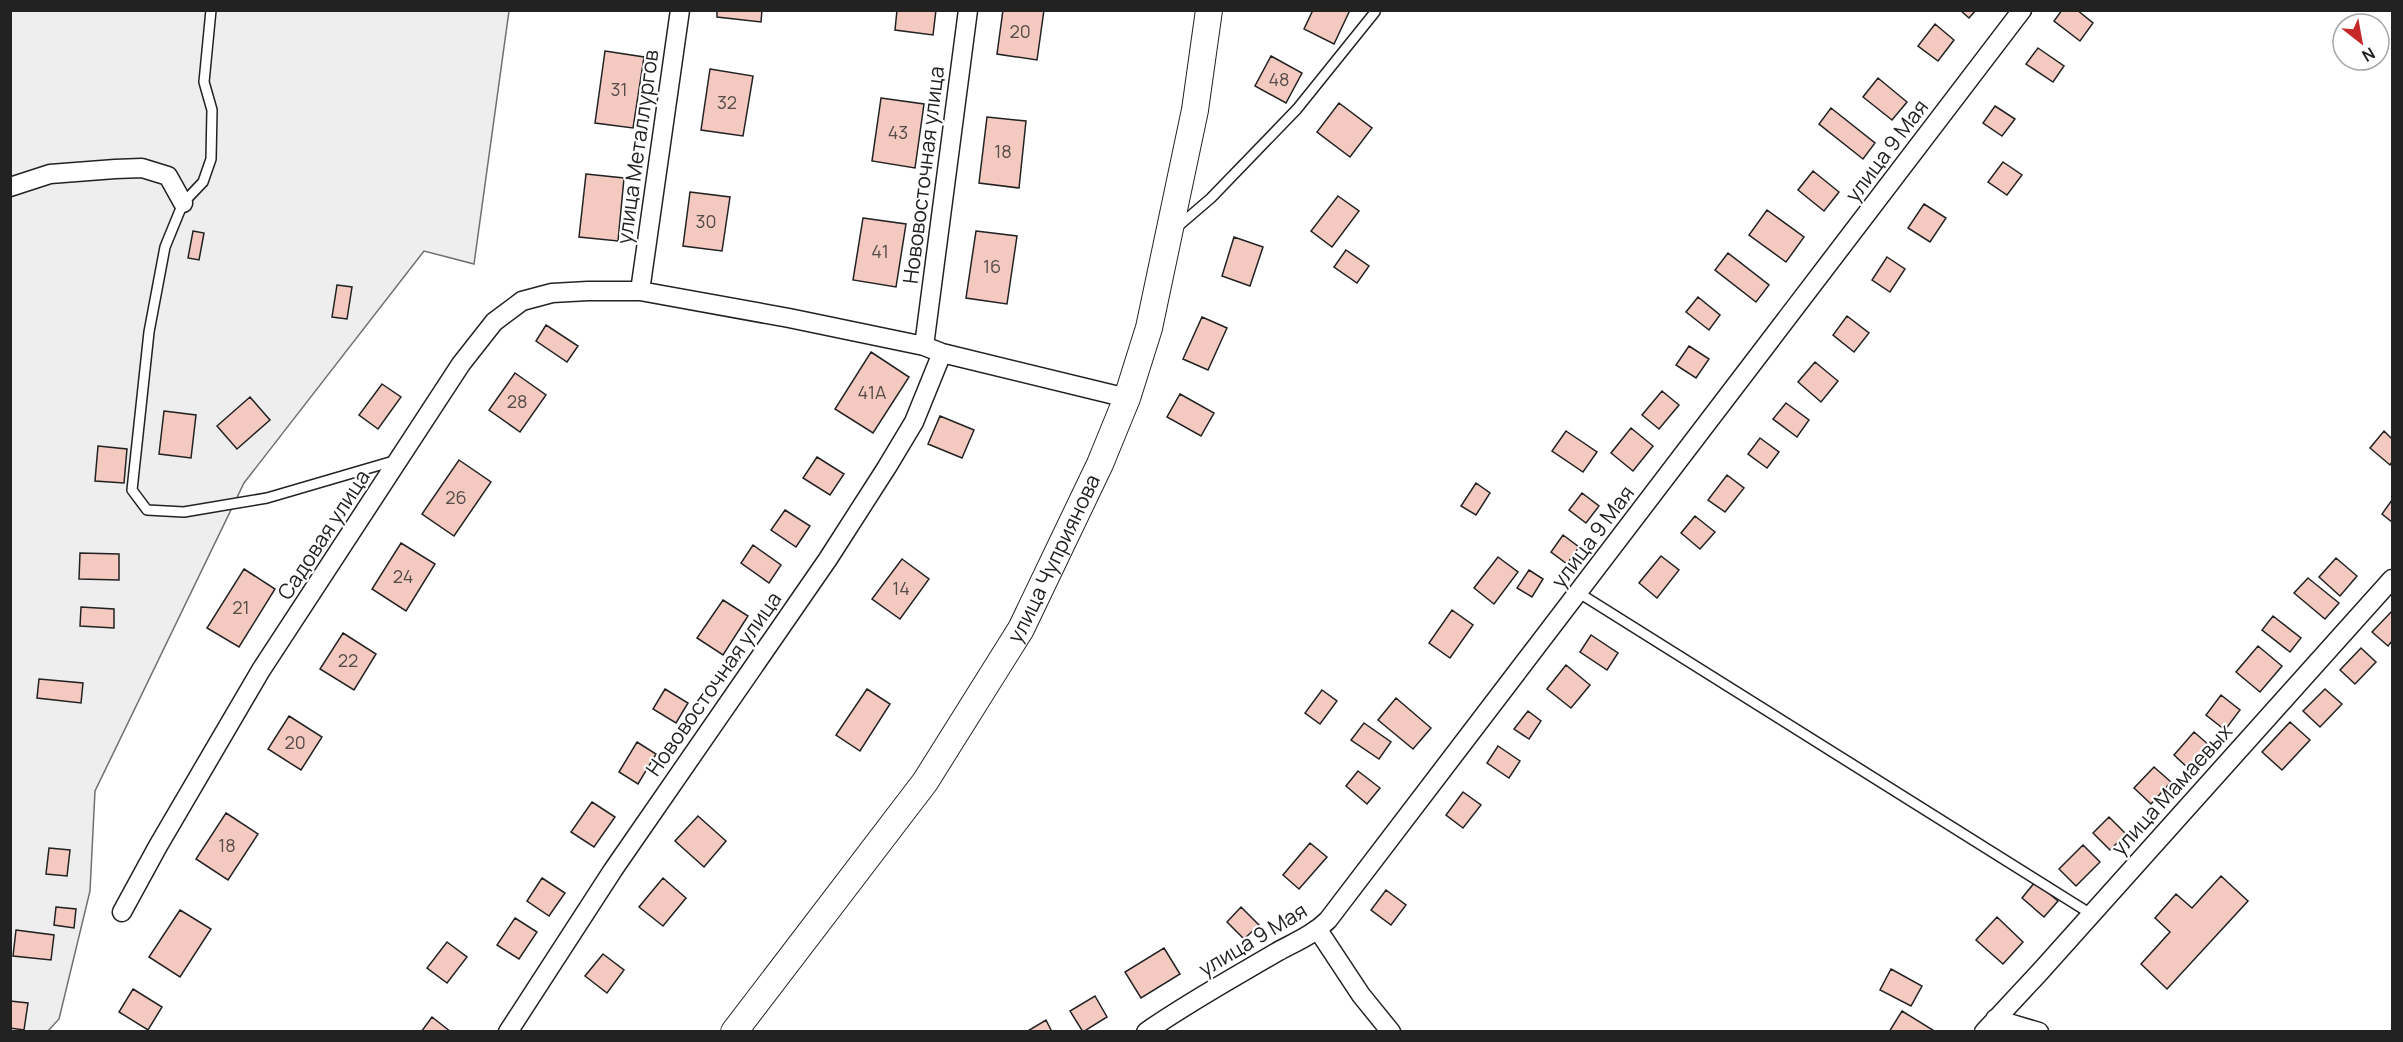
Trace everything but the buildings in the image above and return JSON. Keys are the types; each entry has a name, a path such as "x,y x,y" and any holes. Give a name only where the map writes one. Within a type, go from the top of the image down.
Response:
{"street":[{"name":"улица Металлургов","path":"640,291 680,10"},
{"name":"Нововосточная улица","path":"924,346 968,10"},
{"name":"улица Чуприянова","path":"734,1032 926,782 1021,629 1100,464 1127,398 1149,328 1195,110 1209,10"},
{"name":"улица 9 Мая","path":"1146,1032 1318,930 1579,593 2022,10"},
{"path":"10,187 50,174 142,168 168,176 183,203"},
{"name":"Садовая улица","path":"122,912 261,670 461,364 494,322 522,301 552,293 640,291 789,318 924,346 1127,398"},
{"name":"Нововосточная улица","path":"507,1032 614,870 828,559 914,422 942,352"},
{"name":"улица Мамаевых","path":"1989,1025 2038,974 2392,579"},
{"path":"1318,930 1361,995 1391,1032"},
{"path":"1989,1025 2039,1032"}],"lane":[{"path":"211,10 204,82 212,110 211,159 203,182 183,203 165,247 149,332 132,490 147,510 184,512 267,498 401,459"},
{"path":"1171,232 1211,198 1297,109 1375,12"},
{"path":"1579,593 2091,914"}],"shaded area":[{"path":"10,11 509,11 474,264 424,251 244,483 95,791 90,891 59,1019 47,1032 10,1031"}]}
